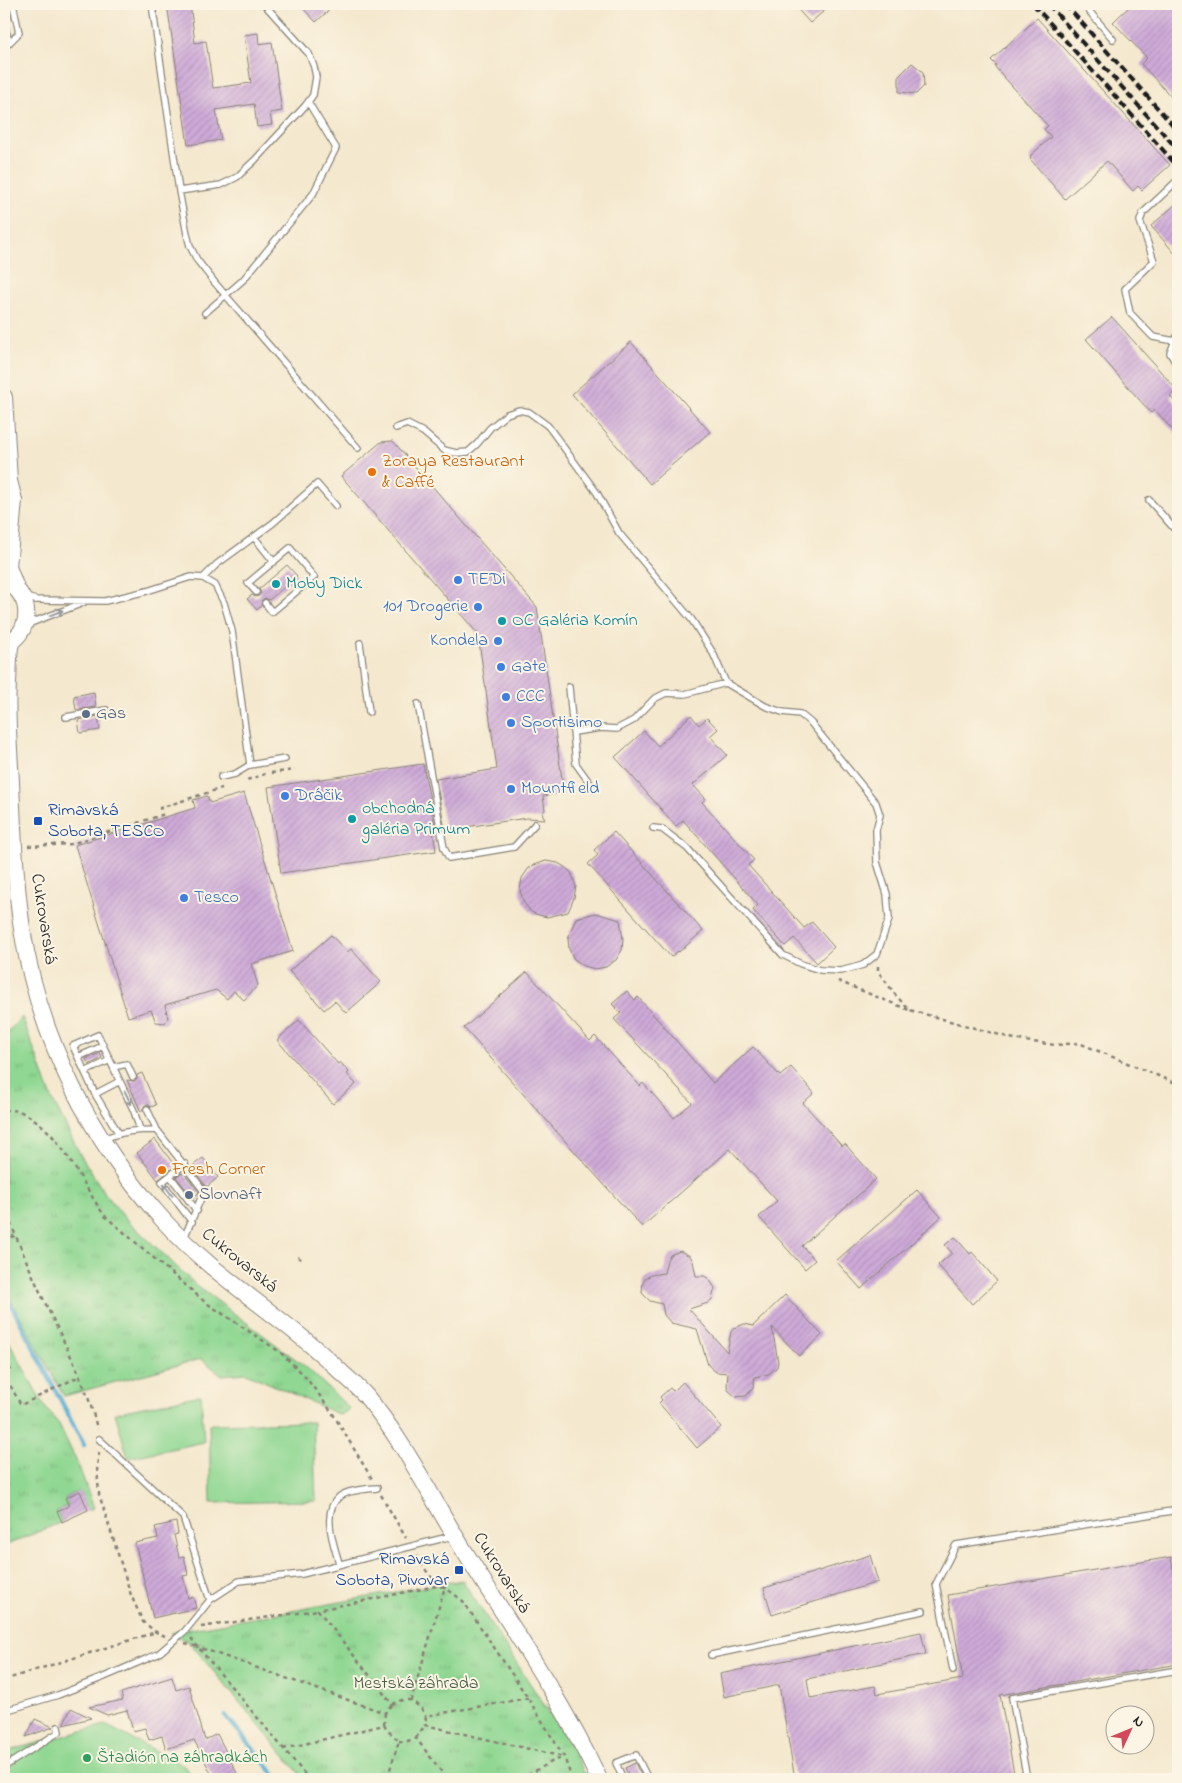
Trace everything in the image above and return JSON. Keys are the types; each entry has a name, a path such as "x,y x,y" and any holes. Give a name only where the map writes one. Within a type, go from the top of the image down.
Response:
{"main road":[{"path":"4,397 6,487 14,500 8,567 14,588 26,605 24,625"},
{"name":"Cukrovarská","path":"24,625 19,635 8,644 5,706 17,887 23,932 36,996 73,1089 101,1140 162,1219 183,1240 324,1355 365,1396 402,1447 565,1712 599,1779"}],"lane":[{"path":"4,48 19,33 13,4"},
{"path":"152,4 179,190 190,246 197,260 226,295 358,448"},
{"path":"179,190 221,185 237,177 255,160 308,102 313,94 316,78 314,67 308,54 264,4"},
{"path":"1083,4 1113,39"},
{"path":"4,23 9,43"},
{"path":"205,313 243,280 313,194 336,148 308,102"},
{"path":"1175,341 1153,337 1130,313 1125,289 1154,262 1140,221 1143,213 1178,180"},
{"path":"1178,334 1170,353 1178,367"},
{"path":"396,428 407,424 423,432 444,450 456,453 468,452 490,428 507,414 519,410 529,412 548,426 598,493 619,533 692,620 713,653 726,683 765,706 782,712 800,714 811,723 876,803 880,815 876,830 877,862 887,894 889,919 877,954 863,965 841,971 820,970 801,964 784,955 687,848 662,829 653,828"},
{"path":"203,578 217,564 254,537 317,484 336,506"},
{"path":"1150,500 1178,533"},
{"path":"254,537 274,562"},
{"path":"256,592 248,583 290,548 314,577 272,612 265,603"},
{"path":"14,588 36,600 87,602 105,601 147,591 191,577 203,578 215,585 224,604 232,631 250,765"},
{"path":"24,625 87,602"},
{"path":"360,643 369,712"},
{"path":"574,732 617,728 634,720 654,699 666,693 685,694 726,683"},
{"path":"570,687 576,764 594,789"},
{"path":"418,704 444,848 449,858 514,847 535,824"},
{"path":"66,718 106,710"},
{"path":"221,777 235,774 250,765 285,759"},
{"path":"118,1134 95,1094 73,1046 98,1035 134,1111 140,1130"},
{"path":"78,1057 103,1046"},
{"path":"85,1072 110,1060"},
{"path":"113,1067 127,1064 133,1077"},
{"path":"95,1094 120,1081"},
{"path":"148,1109 157,1130 204,1191 183,1240"},
{"path":"101,1140 118,1134 140,1130 157,1130"},
{"path":"184,1164 162,1182 192,1222"},
{"path":"170,1176 197,1210"},
{"path":"99,1439 183,1516 210,1600"},
{"path":"339,1563 330,1531 331,1511 339,1497 357,1490 377,1488"},
{"path":"953,1670 936,1584 956,1545 1178,1510"},
{"path":"4,1711 58,1695 104,1678 158,1654 185,1631 210,1600 239,1581 302,1574 339,1563 455,1536"},
{"path":"711,1655 923,1611"},
{"path":"1027,1779 1012,1698 1178,1670"},
{"path":"4,1767 59,1732 58,1727"},
{"path":"623,1779 616,1763 636,1755 648,1779"}],"path":[{"path":"246,780 265,774 295,770"},
{"path":"24,846 71,844 162,815 160,808 228,786"},
{"path":"877,954 878,971 897,997 910,1010"},
{"path":"820,970 844,985 910,1010 1018,1040 1055,1044 1078,1043 1178,1084"},
{"path":"4,1110 19,1111 42,1126 64,1149 92,1200 105,1216 205,1302 280,1352 303,1374 333,1414 364,1464 410,1546 430,1576 463,1601 528,1698 564,1757 572,1779"},
{"path":"4,1208 90,1401 99,1439 100,1452 97,1466 99,1494 138,1613 143,1622 156,1632 175,1640 385,1713"},
{"path":"4,1241 16,1235"},
{"path":"298,1257 304,1262"},
{"path":"4,1360 10,1371 4,1376 21,1406 80,1376"},
{"path":"308,1779 185,1631 202,1626 318,1610 436,1586 445,1587"},
{"path":"410,1700 445,1587"},
{"path":"318,1610 392,1704"},
{"path":"4,1680 156,1632"},
{"path":"426,1716 528,1698"},
{"path":"402,1700 410,1700 421,1708 426,1716 425,1725 416,1738 405,1742 399,1740 387,1730 384,1725 385,1713 392,1704 402,1700"},
{"path":"283,1749 384,1725"},
{"path":"425,1725 564,1757"},
{"path":"416,1738 447,1779"},
{"path":"387,1779 399,1740"},
{"path":"521,1779 564,1757"}],"green space":[{"path":"22,1017 53,1101 81,1156 104,1192 124,1217 196,1285 306,1367 350,1409 340,1415 246,1373 222,1375 201,1359 64,1396 4,1288 4,1036"},
{"path":"4,1332 44,1406 59,1424 79,1467 94,1508 88,1510 79,1491 65,1498 69,1506 57,1511 62,1522 4,1546 4,1373 7,1371 4,1365"},
{"path":"201,1395 204,1442 128,1458 115,1413"},
{"path":"313,1422 316,1501 211,1503 209,1424"},
{"name":"Mestská záhrada","path":"462,1580 573,1749 587,1779 304,1779 189,1642 170,1633"},
{"name":"Štadión na záhradkách","path":"105,1725 184,1765 192,1779 4,1779 4,1752"}],"building":[{"path":"4,4 8,4 11,20 4,18"},
{"path":"167,4 190,4 195,43 206,41 213,88 251,83 244,35 258,33 259,44 272,42 282,111 270,113 272,125 257,127 254,104 216,110 221,140 188,145"},
{"path":"299,4 336,4 316,22"},
{"path":"793,4 832,4 810,23"},
{"path":"1132,4 1178,4 1178,104 1141,64 1147,58 1113,22"},
{"path":"1037,18 1170,165 1142,190 1138,186 1133,191 1107,161 1065,199 1030,159 1030,156 1051,137 1044,129 1048,126 995,67 996,65 991,60"},
{"path":"912,63 923,72 924,86 916,94 899,92 899,76"},
{"path":"1178,202 1178,257 1151,226"},
{"path":"1112,317 1177,390 1170,396 1178,406 1178,436 1155,410 1151,413 1086,339"},
{"path":"631,342 710,432 650,484 572,394"},
{"name":"OC Galéria Komín","path":"393,441 537,607 564,793 543,796 545,810 542,813 545,819 527,818 445,830 436,779 497,769 478,634 341,476 381,442"},
{"name":"Moby Dick","path":"287,565 297,576 269,600 265,598 262,600 261,606 257,610 247,599 252,595 255,597 259,596 261,593 259,589"},
{"path":"94,692 96,707 76,710 74,696"},
{"path":"691,715 699,725 707,718 718,729 710,736 727,755 693,785 706,799 702,802 754,860 748,865 804,928 812,922 834,947 817,963 794,938 785,946 753,910 758,905 683,820 676,826 615,757 644,731 658,746"},
{"path":"98,716 100,730 80,733 78,720"},
{"name":"obchodná galéria Primum","path":"423,764 436,831 433,831 436,851 281,873 268,787"},
{"name":"Tesco","path":"244,793 293,951 251,964 258,985 244,1000 234,991 227,999 216,990 165,1005 168,1018 165,1023 156,1022 151,1010 128,1017 75,845 195,808 193,800 207,796 210,803"},
{"path":"614,832 703,931 671,957 588,864 598,855 594,850"},
{"path":"546,861 558,863 571,872 576,886 574,898 568,912 547,917 530,911 523,901 520,890 522,878 529,868"},
{"path":"596,913 620,920 623,939 622,950 616,960 606,967 595,969 584,966 574,959 569,949 568,938 576,918"},
{"path":"331,935 347,952 351,949 381,982 346,1013 335,1001 324,1010 289,971"},
{"path":"527,972 590,1041 595,1036 640,1086 643,1083 674,1118 692,1103 614,1019 621,1013 612,1004 627,991 635,1000 638,997 713,1083 753,1047 780,1076 791,1067 814,1093 803,1103 842,1146 845,1144 876,1179 802,1246 815,1260 805,1269 759,1217 777,1201 730,1149 642,1227 464,1028"},
{"path":"299,1020 338,1064 340,1062 349,1072 347,1074 356,1084 333,1104 277,1040"},
{"path":"100,1053 102,1058 89,1065 86,1059"},
{"path":"142,1073 156,1105 151,1107 145,1105 141,1112 127,1080 134,1081 137,1079 137,1075"},
{"path":"155,1139 175,1166 158,1180 137,1153"},
{"path":"203,1158 218,1177 207,1187 191,1167"},
{"path":"184,1173 199,1192 193,1198 176,1177"},
{"path":"917,1190 941,1217 861,1289 836,1261"},
{"path":"955,1237 970,1254 972,1252 997,1281 972,1304 938,1265 952,1253 945,1245"},
{"path":"680,1251 690,1256 696,1276 704,1276 709,1279 715,1288 712,1299 708,1303 689,1309 727,1352 731,1332 734,1328 744,1324 753,1326 785,1295 822,1335 799,1356 772,1327 778,1362 777,1367 769,1374 755,1377 753,1388 746,1396 736,1397 728,1390 728,1373 716,1372 708,1365 697,1329 671,1323 664,1315 662,1304 650,1301 642,1293 643,1282 646,1278 651,1275 664,1273 670,1255"},
{"path":"683,1382 721,1427 697,1448 659,1403 662,1400 660,1397 670,1388 673,1391"},
{"path":"80,1491 88,1510 62,1522 57,1511 69,1506 65,1498"},
{"path":"176,1522 178,1534 174,1535 179,1557 184,1556 188,1575 183,1576 188,1598 193,1597 196,1608 153,1618 135,1543 158,1538 155,1527"},
{"path":"870,1555 878,1582 772,1615 764,1588"},
{"path":"1171,1557 1178,1598 1178,1664 1000,1695 1015,1779 795,1779 779,1685 724,1697 720,1674 921,1632 926,1654 807,1679 810,1698 875,1686 877,1694 963,1679 948,1595"},
{"path":"172,1677 176,1690 189,1686 205,1740 217,1734 240,1779 214,1779 194,1740 166,1749 162,1736 149,1740 145,1728 133,1731 127,1710 107,1715 89,1707 123,1700 121,1693"},
{"path":"71,1708 91,1718 63,1725"},
{"path":"35,1719 53,1727 26,1737"},
{"path":"635,1763 643,1779 630,1779 625,1768"}],"waterway":[{"path":"4,1291 84,1445"},
{"path":"225,1715 278,1779"}],"railway":[{"path":"1033,4 1178,167"},
{"path":"1048,4 1178,150"},
{"path":"1065,4 1178,131"}],"place":[{"name":"Zoraya Restaurant & Caffé","path":"372,472"},
{"name":"TEDi","path":"458,580"},
{"name":"Moby Dick","path":"276,584"},
{"name":"101 Drogerie","path":"478,607"},
{"name":"OC Galéria Komín","path":"502,621"},
{"name":"Kondela","path":"498,641"},
{"name":"Gate","path":"501,667"},
{"name":"CCC","path":"506,697"},
{"name":"Gas","path":"86,714"},
{"name":"Sportisimo","path":"511,723"},
{"name":"Mountfield","path":"511,789"},
{"name":"Dráčik","path":"285,796"},
{"name":"obchodná galéria Primum","path":"352,819"},
{"name":"Rimavská Sobota, TESCO","path":"38,821"},
{"name":"Tesco","path":"184,898"},
{"name":"Fresh Corner","path":"162,1170"},
{"name":"Slovnaft","path":"189,1195"},
{"name":"Rimavská Sobota, Pivovar","path":"459,1570"},
{"name":"Štadión na záhradkách","path":"87,1758"}]}
